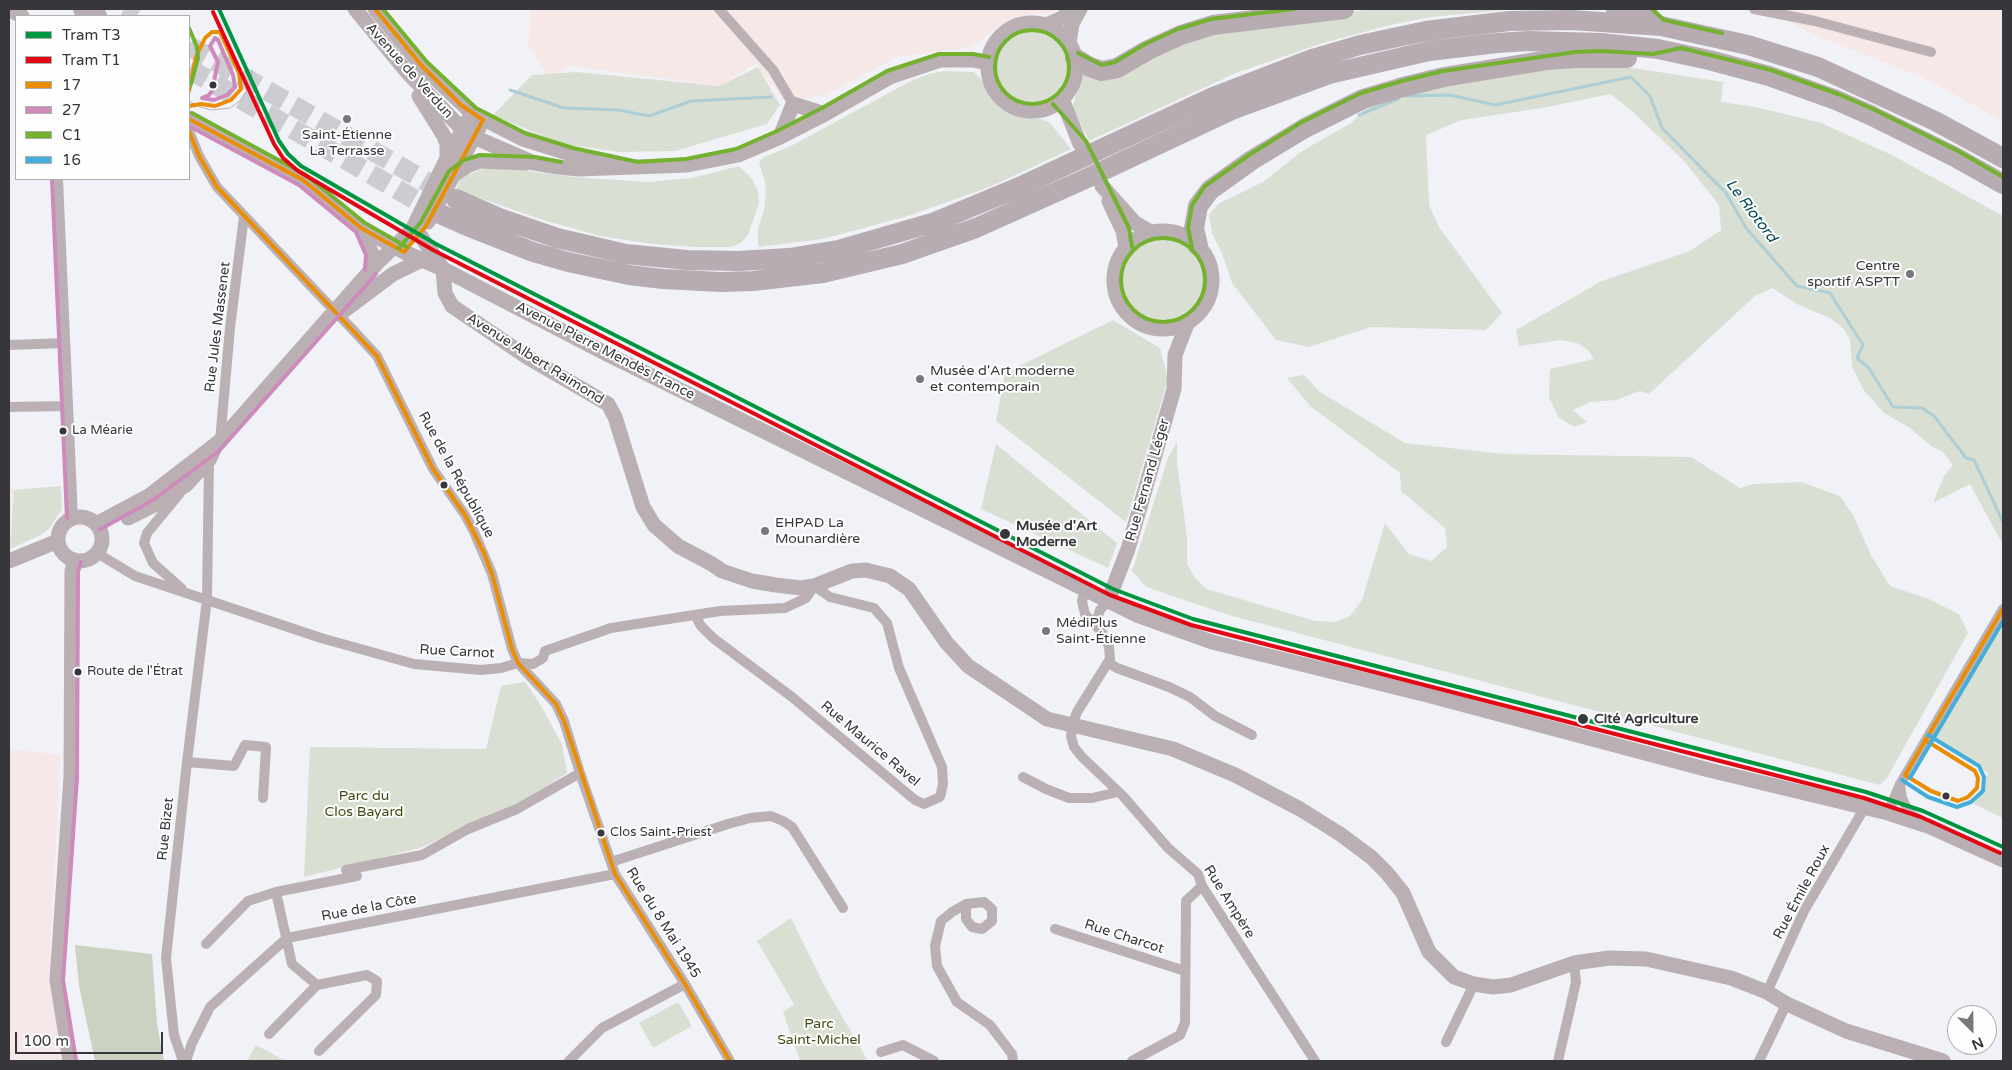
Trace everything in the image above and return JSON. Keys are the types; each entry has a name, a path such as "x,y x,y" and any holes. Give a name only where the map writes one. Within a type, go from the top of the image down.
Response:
{"highway":[{"path":"83,9 94,15"},
{"path":"1072,50 1090,67 1102,71 1116,68 1156,46 1213,24 1344,9"},
{"path":"1616,9 1646,13 1661,26"},
{"path":"456,199 499,218 557,238 626,254 687,260 738,261 789,258 838,250 935,222 1017,188 1213,97 1312,59 1360,45 1426,31 1509,21 1572,20 1661,26 1748,45 1818,67 1935,121 2003,158"},
{"path":"440,214 533,252 568,262 629,275 721,282 805,276 880,260 954,236 1016,211 1234,109 1303,83 1356,67 1429,51 1521,41 1601,43 1631,46 1682,54 1769,76 1836,100 1905,132 2003,184"},
{"path":"1198,246 1194,228 1198,206 1210,190 1259,155 1304,128 1364,99 1403,86 1436,79 1548,60 1601,57 1654,60 1682,54"}],"main road":[{"name":"Avenue de Verdun","path":"355,9 407,72 468,133 534,164 579,169 638,168 710,161 738,155 780,137 825,114 890,77 941,60 972,60 988,63"},
{"name":"Avenue de Verdun","path":"376,9 422,66 477,117 523,139 571,154 638,168"},
{"path":"1046,25 1062,18 1071,9"},
{"path":"1072,50 1055,29 1046,25 1033,23 1020,25 1008,30 998,39 991,50 988,63 989,78 995,92 1005,102 1018,109 1033,111 1048,108 1062,99 1071,87 1076,73 1072,50 1072,24 1080,9"},
{"path":"407,72 416,91 444,136 447,144 447,158"},
{"path":"1048,108 1080,144 1062,99"},
{"path":"780,137 793,104 825,114"},
{"path":"319,330 399,249 418,221 447,158 468,133 477,117"},
{"name":"Avenue Pierre Mendès France","path":"190,121 303,180 361,228 399,249 442,269 607,354 1139,616 1212,642 1427,695 1709,770 1888,813 1928,826 2003,860"},
{"path":"98,528 156,504 186,485 198,474 218,444 371,270 420,235 454,175 468,133"},
{"path":"454,175 467,166 480,161 534,164"},
{"path":"1126,248 1123,231 1102,186 1135,223 1151,232 1177,233 1198,246 1209,265 1212,279 1210,293 1204,306 1187,324 1158,330 1140,323 1129,316 1121,305 1114,279 1116,265 1126,248 1151,232"},
{"path":"361,228 372,254 371,270"},
{"path":"420,235 442,269"},
{"path":"319,330 393,274 422,260"},
{"name":"Avenue Albert Raimond","path":"442,269 445,293 452,306 527,357 608,404 616,417 639,497 648,517 660,531 678,546 722,571 752,581 776,585 801,588 814,586 852,570 866,570 890,576 909,589 958,657 968,666 1018,696"},
{"name":"Rue Fernand Léger","path":"1108,601 1128,549 1174,389 1175,355 1187,324"},
{"path":"1158,330 1175,355"},
{"path":"98,528 150,494 218,444"},
{"path":"73,518 86,518 98,528 102,543 96,553 87,560 75,560 64,555 58,541 62,525 73,518"},
{"path":"9,561 58,541"},
{"path":"70,1061 57,980 71,777 72,571 75,560"},
{"name":"Avenue Albert Raimond","path":"712,564 725,565 777,579 801,581 813,580 850,564 866,563 892,570 913,584 963,652 1047,719 1182,753 1234,775 1300,809 1340,834 1371,857 1387,873 1403,894 1429,952 1454,977 1474,984 1492,987 1511,985 1574,963 1608,958 1646,959 1731,978 1767,992 1785,1003 1846,1031 1943,1061"}],"street":[{"path":"719,9 773,70 793,104"},
{"path":"1754,9 1815,21 1931,52"},
{"name":"Rue de la République","path":"190,134 199,156 217,187 377,356 433,469 474,532 492,574 512,649 518,663"},
{"path":"58,180 73,518"},
{"name":"Rue Jules Massenet","path":"218,444 244,216"},
{"path":"9,345 64,342"},
{"path":"9,407 68,406"},
{"path":"206,599 209,460"},
{"path":"186,485 147,533 144,543 153,564 187,592"},
{"name":"Rue Carnot","path":"96,553 135,576 321,638 414,664 481,670 501,668 518,663 533,664 543,658 545,651 611,628 720,611 785,608 806,598 814,586"},
{"name":"Rue Maurice Ravel","path":"695,615 701,626 713,638 792,697 916,800 924,804 940,796 943,784 942,767 899,668 887,623 874,608 830,597 814,586"},
{"path":"1076,725 1077,712 1109,663 1109,647 1104,635 1085,614 1082,601 1085,590"},
{"name":"Rue Bizet","path":"184,1061 174,1035 166,958 186,762 206,599"},
{"path":"1098,628 1096,618 1108,601"},
{"path":"1888,813 1900,784 2003,609"},
{"name":"Rue du 8 Mai 1945","path":"518,663 556,704 564,721 580,773 616,874 685,984 730,1061"},
{"path":"1109,663 1117,668 1169,687 1190,698 1215,716 1252,735"},
{"name":"Rue Ampère","path":"1076,725 1071,736 1074,746 1082,757 1118,792 1168,848 1198,874 1202,886 1315,1061"},
{"path":"186,762 234,766 245,745 266,747 263,798"},
{"path":"346,870 422,855 468,829 517,809 580,773"},
{"path":"1024,777 1046,789 1069,798 1092,798 1118,792"},
{"path":"1900,784 1902,798 1909,813 1928,826"},
{"name":"Rue Émile Roux","path":"1767,992 1804,911 1865,807"},
{"path":"611,862 728,824 750,818 771,816 783,820 796,833 843,908"},
{"name":"Rue de la Côte","path":"287,938 616,874"},
{"path":"206,944 248,900 276,892 357,876"},
{"path":"1138,1060 1180,1036 1185,1023 1186,901 1202,886"},
{"path":"276,892 292,964 317,985"},
{"path":"966,904 941,921 935,946 937,966 957,1002 990,1025 1012,1054 1013,1061"},
{"name":"Rue Charcot","path":"1055,930 1185,971"},
{"path":"184,1061 210,1007 287,938"},
{"path":"1558,1061 1576,982 1574,963"},
{"path":"269,1034 317,985 367,975 377,981 376,995 319,1051"},
{"path":"569,1061 602,1028 685,984"},
{"path":"1446,1042 1474,984"},
{"path":"1759,1061 1784,1009 1785,1003"},
{"path":"881,1052 903,1045 934,1061"}],"shaded area":[{"path":"531,9 1057,9 1050,13 1031,14 1000,25 978,43 967,48 897,57 826,95 785,102 755,64 719,86 571,66 548,77 528,45"},
{"path":"1762,9 2003,9 2003,121 1920,76 1824,39"},
{"path":"9,482 14,490 10,549 9,549"},
{"path":"9,736 11,749 61,755 50,951 76,1061 9,1061"}],"green space":[{"path":"1375,9 1515,9 1431,17 1390,25 1323,43 1236,73 1089,141 1072,108 1083,74 1251,23"},
{"path":"1031,30 1051,36 1061,46 1067,66 1061,86 1051,96 1031,102 1011,96 1001,86 995,66 1001,46 1011,36"},
{"path":"1601,63 1723,82 1721,102 1756,107 1821,123 1892,155 2003,216 2003,545 1970,484 1933,503 1944,476 1953,465 1942,451 1932,447 1910,428 1884,413 1864,391 1852,367 1850,340 1844,329 1830,318 1799,305 1772,288 1755,296 1649,394 1640,391 1616,400 1591,402 1573,410 1587,422 1574,427 1558,417 1549,397 1550,369 1594,359 1588,350 1577,343 1562,340 1519,346 1516,330 1602,281 1690,251 1721,230 1719,205 1684,161 1634,113 1611,94 1542,108 1462,120 1426,135 1429,205 1439,227 1502,313 1486,330 1371,327 1309,347 1276,340 1232,283 1222,253 1212,233 1209,215 1218,204 1263,182 1302,151 1351,123 1369,105 1429,87"},
{"path":"758,67 780,105 767,124 675,151 620,152 562,144 493,115 532,75 576,72 719,86"},
{"path":"944,71 974,72 981,79 992,99 1003,109 1015,115 1041,119 1050,123 1071,149 992,186 908,216 823,239 758,247 758,228 764,210 766,193 765,181 759,163 762,158 791,146 911,81"},
{"path":"508,166 534,172 574,177 648,182 692,178 739,166 752,179 758,191 759,204 748,235 741,243 731,247 695,247 652,244 600,236 546,221 456,190 460,181 466,176 487,167"},
{"path":"1163,237 1180,240 1188,244 1200,256 1204,264 1207,281 1204,298 1200,306 1188,318 1180,322 1163,325 1146,322 1138,318 1126,306 1122,298 1119,281 1122,264 1126,256 1138,244 1146,240"},
{"path":"1113,320 1160,348 1168,379 1126,522 996,421 1005,373"},
{"path":"1304,375 1320,392 1405,443 1504,454 1691,457 1740,488 1754,484 1801,482 1840,496 1854,517 1871,555 1890,586 1929,599 1959,614 1968,633 1887,778 1880,785 1232,616 1146,587 1132,571 1168,458 1177,442 1177,463 1187,537 1187,564 1195,578 1207,589 1315,621 1336,622 1350,616 1362,600 1385,523 1409,554 1431,561 1447,547 1445,528 1401,491 1400,473 1310,406 1287,378"},
{"path":"996,444 1117,543 1108,568 981,509"},
{"path":"61,486 62,509 49,529 41,535 10,549 14,490"},
{"path":"2003,624 2003,818 1974,804 1988,773 1936,738 1989,644"},
{"name":"Parc du Clos Bayard","path":"525,682 540,704 562,744 567,773 525,800 420,848 304,877 310,747 486,749 501,686"},
{"name":"Parc Saint-Michel","path":"791,918 824,985 868,1061 800,1061 783,1012 794,1004 757,941"},
{"path":"75,945 152,954 157,1024 164,1061 95,1061 79,986"},
{"path":"678,1002 692,1026 653,1048 639,1023"},
{"path":"256,1045 280,1058 287,1061 247,1061"}],"waterway":[{"name":"Le Riotord","path":"1406,96 1450,95 1495,105 1631,77 1650,96 1662,128 1726,193 1746,228 1797,286 1830,293 1863,345 1857,358 1869,368 1893,407 1922,408 1934,416 1966,458 1974,460 2003,522"},
{"path":"510,90 564,108 618,110 649,116 691,101 771,97"},
{"name":"Le Riotord","path":"1359,115 1398,99"}],"tunnel":[{"path":"124,9 135,15"},
{"path":"190,47 450,195"},
{"path":"190,70 440,214"}],"tram line":[{"name":"T3","path":"219,9 279,141 288,154 301,166 436,244 1113,589 1193,619 1866,792 1923,811 2003,847"},
{"name":"T1","path":"213,12 274,144 283,158 298,171 433,250 1110,595 1191,625 1864,798 1921,817 2000,853"},
{"path":"190,102 211,110 230,108 240,101 246,92 251,82 252,70"}],"transit line":[{"name":"17","path":"375,9 422,66 461,105 483,120"},
{"name":"C1","path":"383,9 427,62 476,108 525,133 573,148 638,162 686,159 736,149 822,108 887,71 939,54 973,54 989,57"},
{"name":"C1","path":"1078,53 1102,65 1115,62 1145,44 1178,29 1211,19 1294,9"},
{"name":"C1","path":"1652,9 1664,20 1722,33"},
{"name":"C1","path":"190,30 197,47 198,58 190,85"},
{"name":"C1","path":"1025,30 1039,30 1053,36 1063,46 1069,60 1069,67 1067,81 1053,98 1039,104 1025,104 1011,98 1001,88 995,74 995,60 1001,46 1011,36 1025,30"},
{"name":"17","path":"190,86 196,57 205,38 212,32 220,32 239,73 241,89 231,100 215,106 201,104 190,106"},
{"name":"27","path":"215,38 218,40 233,75 235,87 227,95 214,100 202,98 209,95 212,91 218,62 210,46 215,38"},
{"name":"C1","path":"1192,247 1188,228 1192,205 1205,186 1249,155 1302,122 1361,93 1402,81 1443,71 1575,52 1601,51 1653,54 1681,48 1771,70 1838,94 1873,109 1958,151 2003,177"},
{"name":"C1","path":"1053,104 1086,141 1129,228 1132,247"},
{"name":"C1","path":"192,113 306,175 365,223 407,247"},
{"name":"17","path":"190,120 303,180 361,228 404,252"},
{"name":"17","path":"404,252 426,226 483,120"},
{"name":"27","path":"190,127 299,185 356,232 366,255 365,270"},
{"name":"17","path":"190,134 199,156 217,187 377,356 433,469 465,515 484,553 492,574 512,649 518,663 556,704 564,721 615,874 685,984 730,1061"},
{"name":"C1","path":"399,248 421,222 449,171 464,160 480,155 535,157 561,162"},
{"name":"27","path":"52,180 67,518"},
{"name":"C1","path":"1163,238 1179,241 1193,250 1202,264 1205,280 1202,296 1193,310 1179,319 1163,322 1147,319 1133,310 1124,296 1121,280 1124,264 1133,250 1147,241 1163,238"},
{"name":"27","path":"99,530 153,500 219,451 376,274"},
{"name":"27","path":"76,1060 63,980 77,777 78,572 81,562"},
{"name":"17","path":"1905,775 2003,609"},
{"name":"16","path":"1910,778 2003,621"},
{"name":"16","path":"1902,780 1928,797 1957,807 1971,802 1983,791 1984,777 1979,766 1928,735"},
{"name":"17","path":"1905,775 1931,791 1958,801 1968,797 1977,788 1978,778 1975,771 1925,740"}],"place":[{"name":"Saint-Étienne La Terrasse","path":"347,119"},
{"name":"Centre sportif ASPTT","path":"1910,274"},
{"name":"Musée d'Art moderne et contemporain","path":"920,379"},
{"name":"La Méarie","path":"63,431"},
{"name":"EHPAD La Mounardière","path":"765,531"},
{"name":"Musée d'Art Moderne","path":"1005,534"},
{"name":"MédiPlus Saint-Étienne","path":"1046,631"},
{"name":"Route de l'Étrat","path":"78,672"},
{"name":"Cité Agriculture","path":"1583,719"},
{"name":"Clos Saint-Priest","path":"601,833"}]}
